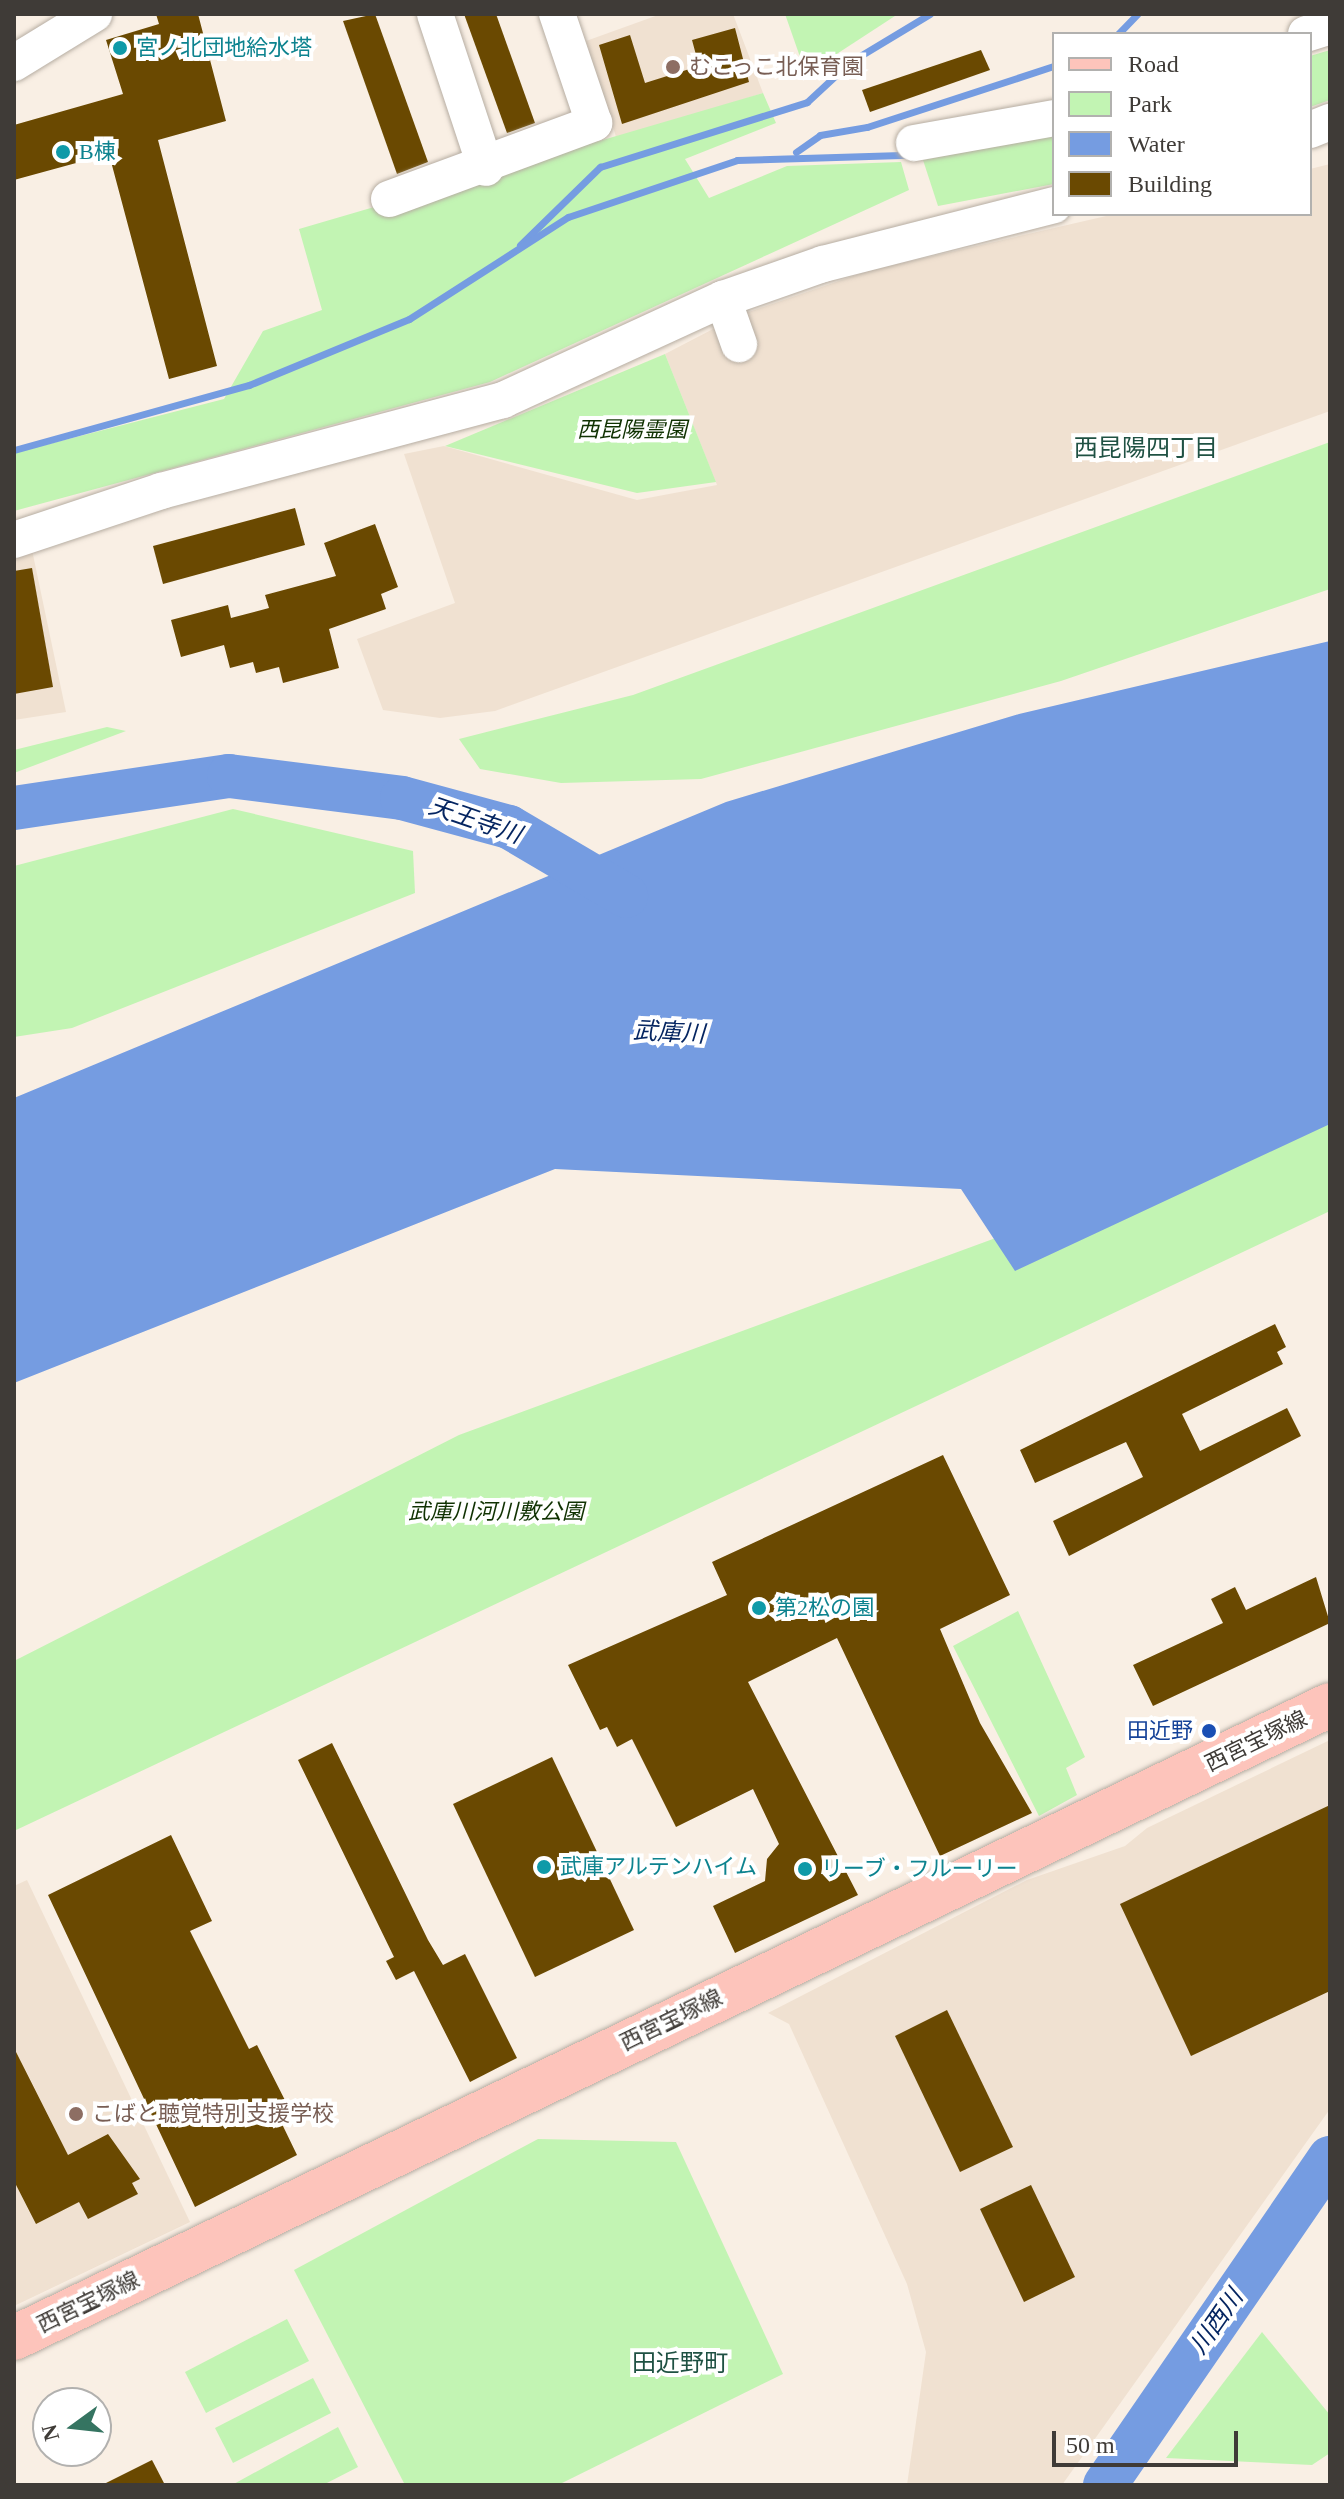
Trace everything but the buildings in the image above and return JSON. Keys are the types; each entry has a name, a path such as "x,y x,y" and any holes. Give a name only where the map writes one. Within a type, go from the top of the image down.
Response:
{"main road":[{"name":"西宮宝塚線","path":"14,2338 1330,1705"}],"street":[{"path":"435,14 486,168"},
{"path":"389,199 486,168 594,123 557,14"},
{"path":"14,63 83,17"},
{"path":"914,143 1052,118"},
{"path":"14,540 161,491 503,400 723,299 838,259 1052,206"},
{"path":"723,299 739,344"}],"shaded area":[{"name":"むこっこ北保育園","path":"661,14 733,14 763,93 617,140 586,41"},
{"path":"1330,164 1330,411 495,711 440,718 383,710 357,639 455,603 404,454 444,446 637,500 717,485 665,354 740,315 868,271 1106,216 1312,216 1312,168"},
{"path":"32,550 66,712 14,720 14,558"},
{"path":"1330,1740 1330,2109 1062,2485 907,2485 926,2352 907,2284 789,2024 768,2013 1027,1880 1125,1846 1147,1828"},
{"name":"こばと聴覚特別支援学校","path":"27,1880 190,2222 14,2306 14,1886"}],"green space":[{"path":"785,14 898,14 806,74"},
{"path":"1330,50 1330,100 1312,106 1312,55"},
{"path":"763,93 776,123 685,159 709,198 787,166 901,162 909,190 490,382 14,511 14,453 224,399 263,331 322,310 299,229"},
{"path":"1052,135 1052,184 938,206 923,160"},
{"name":"西昆陽霊園","path":"665,354 716,482 637,493 445,446"},
{"path":"1330,442 1330,589 1061,681 701,779 561,783 480,769 459,739 633,695"},
{"path":"107,727 126,731 14,773 14,750"},
{"path":"233,809 413,851 415,893 72,1028 14,1037 14,866"},
{"name":"武庫川河川敷公園","path":"1330,1087 1330,1211 14,1831 14,1661 459,1435 1012,1232"},
{"path":"1018,1611 1085,1757 1066,1768 1077,1795 1039,1816 953,1646"},
{"path":"538,2139 676,2142 783,2374 558,2485 405,2485 294,2270"},
{"path":"287,2319 309,2361 206,2413 185,2372"},
{"path":"1262,2332 1330,2415 1330,2453 1312,2465 1166,2458"},
{"path":"313,2378 331,2413 233,2463 215,2428"},
{"path":"338,2427 358,2467 323,2485 232,2485"}],"water":[{"name":"武庫川","path":"1330,641 1330,1124 1015,1271 961,1189 555,1169 14,1383 14,1098 726,802 1019,714"}],"waterway":[{"path":"520,245 600,167 807,102 850,62 930,14"},
{"path":"1120,32 1137,14"},
{"path":"796,152 820,135 867,127 1052,67"},
{"path":"14,450 249,385 409,319 568,217 737,160 910,155"},
{"name":"天王寺川","path":"14,808 229,776 402,798 509,827 626,896"},
{"name":"川西川","path":"1105,2485 1330,2158"}],"place":[{"name":"宮ノ北団地給水塔","path":"120,48"},
{"name":"むこっこ北保育園","path":"673,67"},
{"name":"B棟","path":"63,152"},
{"name":"第2松の園","path":"759,1608"},
{"name":"田近野","path":"1209,1731"},
{"name":"武庫アルテンハイム","path":"544,1867"},
{"name":"リーブ・フルーリー","path":"805,1869"},
{"name":"こばと聴覚特別支援学校","path":"76,2114"}],"district":[{"name":"西昆陽四丁目","path":"1146,449"},
{"name":"田近野町","path":"680,2364"}]}
